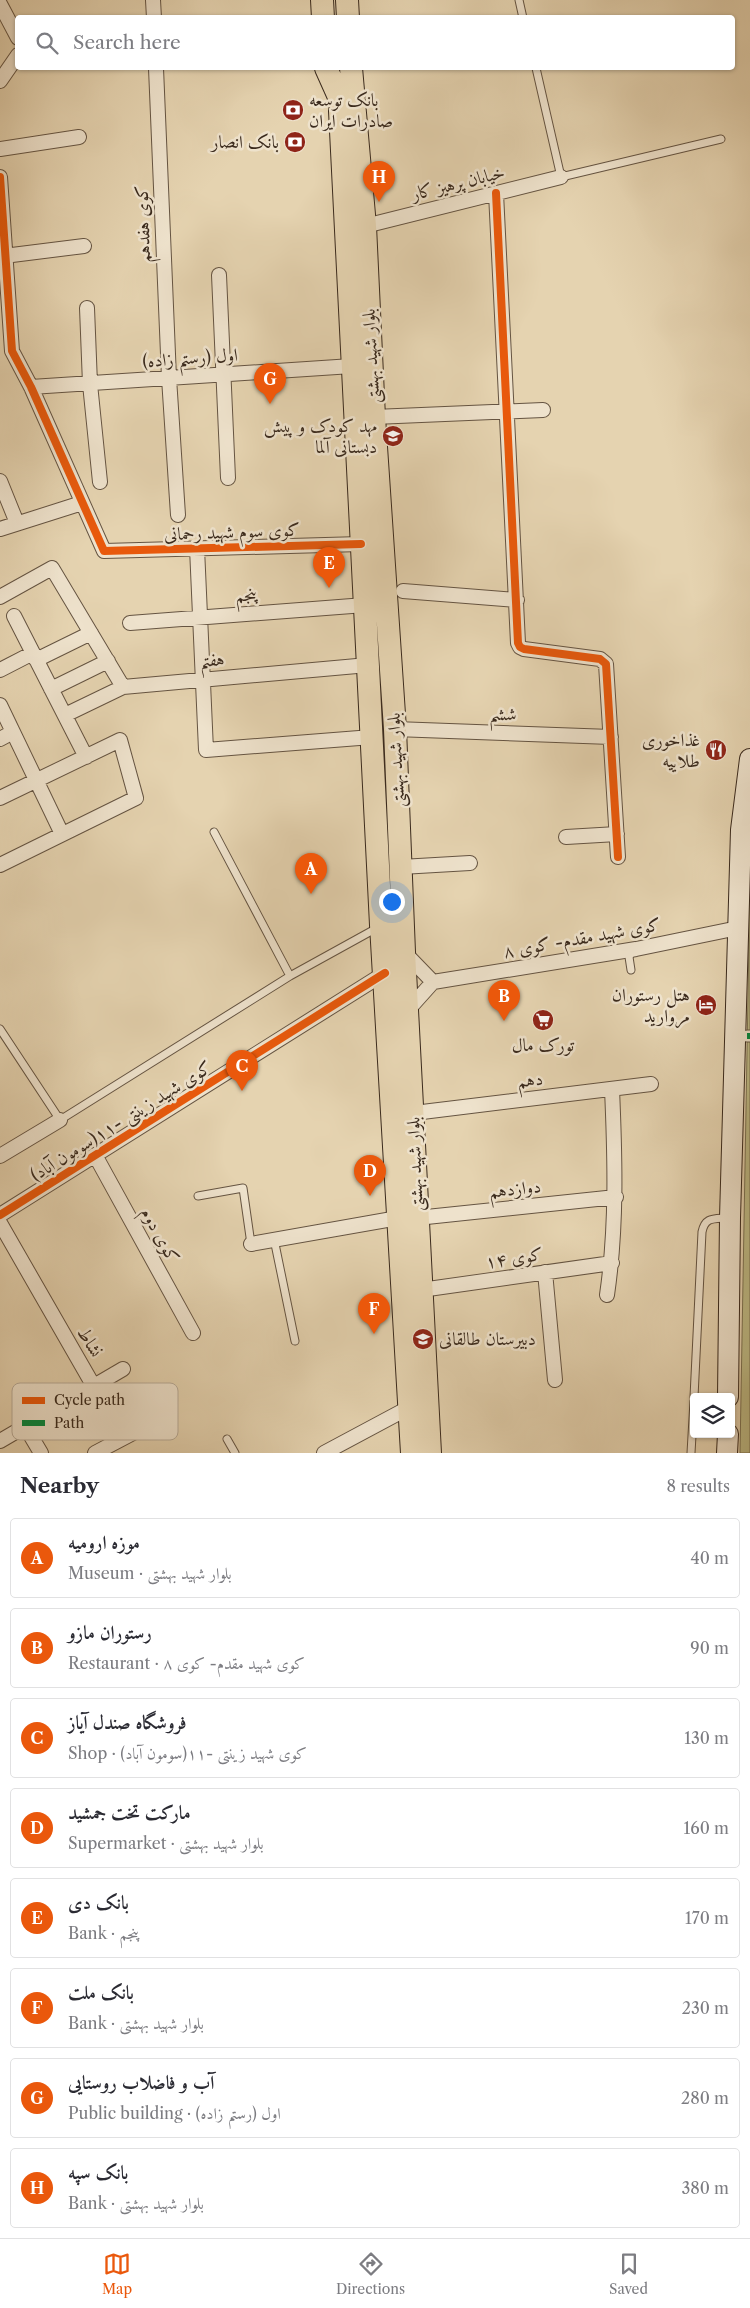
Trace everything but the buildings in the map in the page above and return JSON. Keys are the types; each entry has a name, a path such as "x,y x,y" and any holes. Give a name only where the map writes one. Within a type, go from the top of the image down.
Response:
{"main road":[{"path":"322,0 323,15"},
{"path":"334,0 335,15"},
{"path":"347,0 348,15"},
{"path":"356,0 358,15"},
{"path":"327,70 346,99"},
{"name":"بلوار شهید بهشتی","path":"339,70 346,99 365,226 374,417 394,728 404,952 414,1113 407,1218 421,1290 417,1372 410,1407 412,1453"},
{"name":"بلوار شهید بهشتی","path":"351,70 346,99 352,366 381,925 407,1218 417,1372 430,1453"},
{"path":"346,99 359,70"},
{"path":"728,1393 730,1218 741,830 750,758"},
{"path":"727,1453 728,1438"}],"street":[{"path":"153,0 154,15"},
{"path":"0,4 15,32"},
{"path":"0,81 15,59"},
{"name":"کوی هفدهم","path":"156,70 168,378 178,516"},
{"path":"0,150 79,137"},
{"path":"0,177 6,353 31,387 82,503 0,528"},
{"name":"خیابان پرهیز کار","path":"365,226 561,177"},
{"path":"496,193 520,647 600,659 606,664 618,857"},
{"path":"4,256 84,246"},
{"path":"219,275 228,478"},
{"path":"87,308 90,384 100,482"},
{"name":"اول (رستم زاده)","path":"31,387 352,366"},
{"path":"374,417 543,410"},
{"path":"0,480 18,523"},
{"name":"کوی سوم شهید رحمانی","path":"82,503 104,551 361,544"},
{"path":"198,548 206,750 372,737"},
{"path":"0,597 52,568 123,687"},
{"path":"403,591 517,600"},
{"name":"پنجم","path":"130,623 365,605"},
{"path":"14,616 86,757"},
{"path":"0,670 90,632"},
{"path":"51,689 108,661"},
{"name":"هفتم","path":"64,715 123,687 368,665"},
{"path":"0,705 62,834"},
{"name":"ششم","path":"394,728 611,737"},
{"path":"0,739 13,732"},
{"path":"0,798 120,740 136,798 0,865"},
{"path":"566,837 617,834"},
{"path":"401,867 470,862"},
{"name":"کوی شهید مقدم- کوی ۸","path":"433,982 636,949 738,928"},
{"path":"404,952 433,982 408,1011"},
{"name":"کوی شهید زینتی -۱۱(سومون آباد)","path":"0,1215 384,973"},
{"name":"دهم","path":"414,1113 651,1084"},
{"path":"607,1295 612,1263 616,1197 612,1089"},
{"path":"0,1156 60,1120"},
{"name":"کوی دوم","path":"95,1155 193,1333"},
{"name":"دوازدهم","path":"251,1244 407,1218 616,1197"},
{"name":"نشاط","path":"0,1223 92,1383"},
{"name":"کوی ۱۴","path":"421,1290 612,1263"},
{"path":"545,1272 555,1380"},
{"path":"97,1383 123,1369"},
{"path":"324,1453 410,1407"},
{"name":"نشاط","path":"0,1441 12,1434"},
{"path":"33,1440 41,1453"},
{"path":"95,1453 120,1440"}],"lane":[{"path":"519,0 522,15"},
{"path":"536,70 561,177 721,139"},
{"path":"214,832 290,976"},
{"path":"0,1029 60,1120 290,976 381,925"},
{"path":"631,970 630,952 636,949"},
{"path":"198,1196 243,1188 251,1244"},
{"path":"694,1393 704,1222 709,1219 730,1218"},
{"path":"274,1240 295,1341"},
{"path":"691,1453 692,1438"},
{"path":"227,1439 235,1453"}],"shaded area":[{"path":"750,856 750,1453 740,1453 749,939 747,875"}],"cycle path":[{"path":"0,177 12,351 31,387 104,551 361,544"},
{"path":"496,193 518,643 524,649 600,659 606,664 618,857"},
{"path":"0,1215 385,973"}],"place":[{"name":"بانک توسعه صادرات ایران","path":"293,110"},
{"name":"بانک انصار","path":"295,142"},
{"name":"بانک سپه","path":"379,202"},
{"name":"آب و فاضلاب روستایی","path":"270,404"},
{"name":"مهد کودک و پیش دبستانی آلما","path":"393,436"},
{"name":"بانک دی","path":"329,588"},
{"name":"غذاخوری طلاییه","path":"716,750"},
{"name":"موزه ارومیه","path":"311,894"},
{"name":"هتل رستوران مروارید","path":"706,1005"},
{"name":"تورک مال","path":"543,1020"},
{"name":"رستوران مازو","path":"504,1021"},
{"name":"فروشگاه صندل آیاز","path":"242,1091"},
{"name":"مارکت تخت جمشید","path":"370,1196"},
{"name":"بانک ملت","path":"374,1334"},
{"name":"دبیرستان طالقانی","path":"423,1339"}]}
